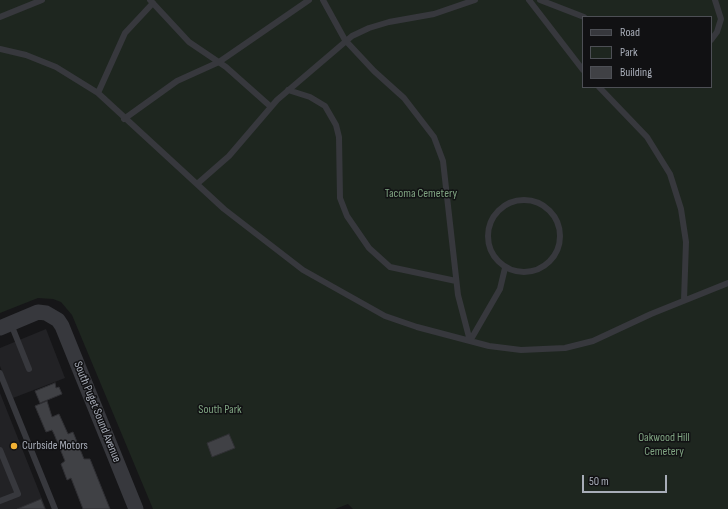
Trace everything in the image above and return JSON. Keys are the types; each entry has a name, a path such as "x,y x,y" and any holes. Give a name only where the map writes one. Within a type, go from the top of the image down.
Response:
{"street":[{"name":"South Puget Sound Avenue","path":"5,326 38,312 46,313 55,317 62,326 136,509"}],"lane":[{"path":"0,17 42,0"},
{"path":"124,119 177,82 219,62 309,0"},
{"path":"323,0 345,40 374,71 404,98 434,137 443,161 456,281 470,342"},
{"path":"454,0 457,7"},
{"path":"197,184 229,156 271,107 288,90 345,40 369,28 389,22 434,14 475,0"},
{"path":"529,0 582,69"},
{"path":"540,0 582,16"},
{"path":"712,39 717,32 721,19 715,0"},
{"path":"98,93 125,33 151,1 189,42 219,62 271,107"},
{"path":"0,49 26,55 56,67 98,93 124,119 224,209 303,270 385,316 417,327 489,346 521,350 565,348 592,341 728,282"},
{"path":"601,88 647,136 670,174 681,209 686,242 684,300"},
{"path":"288,90 310,97 325,106 336,125 340,137 340,198 347,216 369,248 390,267 456,281"},
{"path":"527,200 542,205 554,216 560,231 560,239 555,255 544,266 537,270 521,273 505,268 493,256 489,245 487,233 492,218 500,208 511,202 527,200"},
{"path":"470,342 500,289 505,268"},
{"path":"5,326 30,368"},
{"path":"0,373 55,509"},
{"path":"0,450 18,494 0,501"}],"shaded area":[{"path":"46,329 65,378 13,398 0,366 0,348"},
{"path":"0,393 46,509 0,509"}],"green space":[{"name":"Tacoma Cemetery","path":"0,0 728,0 728,509 353,509 348,504 335,509 153,509 72,315 61,302 53,299 38,298 0,313"}],"building":[{"path":"55,383 56,388 59,387 62,394 40,403 35,391"},
{"path":"47,401 52,417 59,414 68,434 73,432 84,459 90,459 110,509 83,509 71,478 67,480 61,464 65,461 54,434 52,430 46,432 35,406"},
{"path":"229,434 235,448 212,457 207,443"},
{"path":"41,499 45,509 17,509"}],"place":[{"name":"Curbside Motors","path":"14,446"}],"park label":[{"name":"South Park","path":"220,410"},
{"name":"Oakwood Hill Cemetery","path":"664,445"}]}
